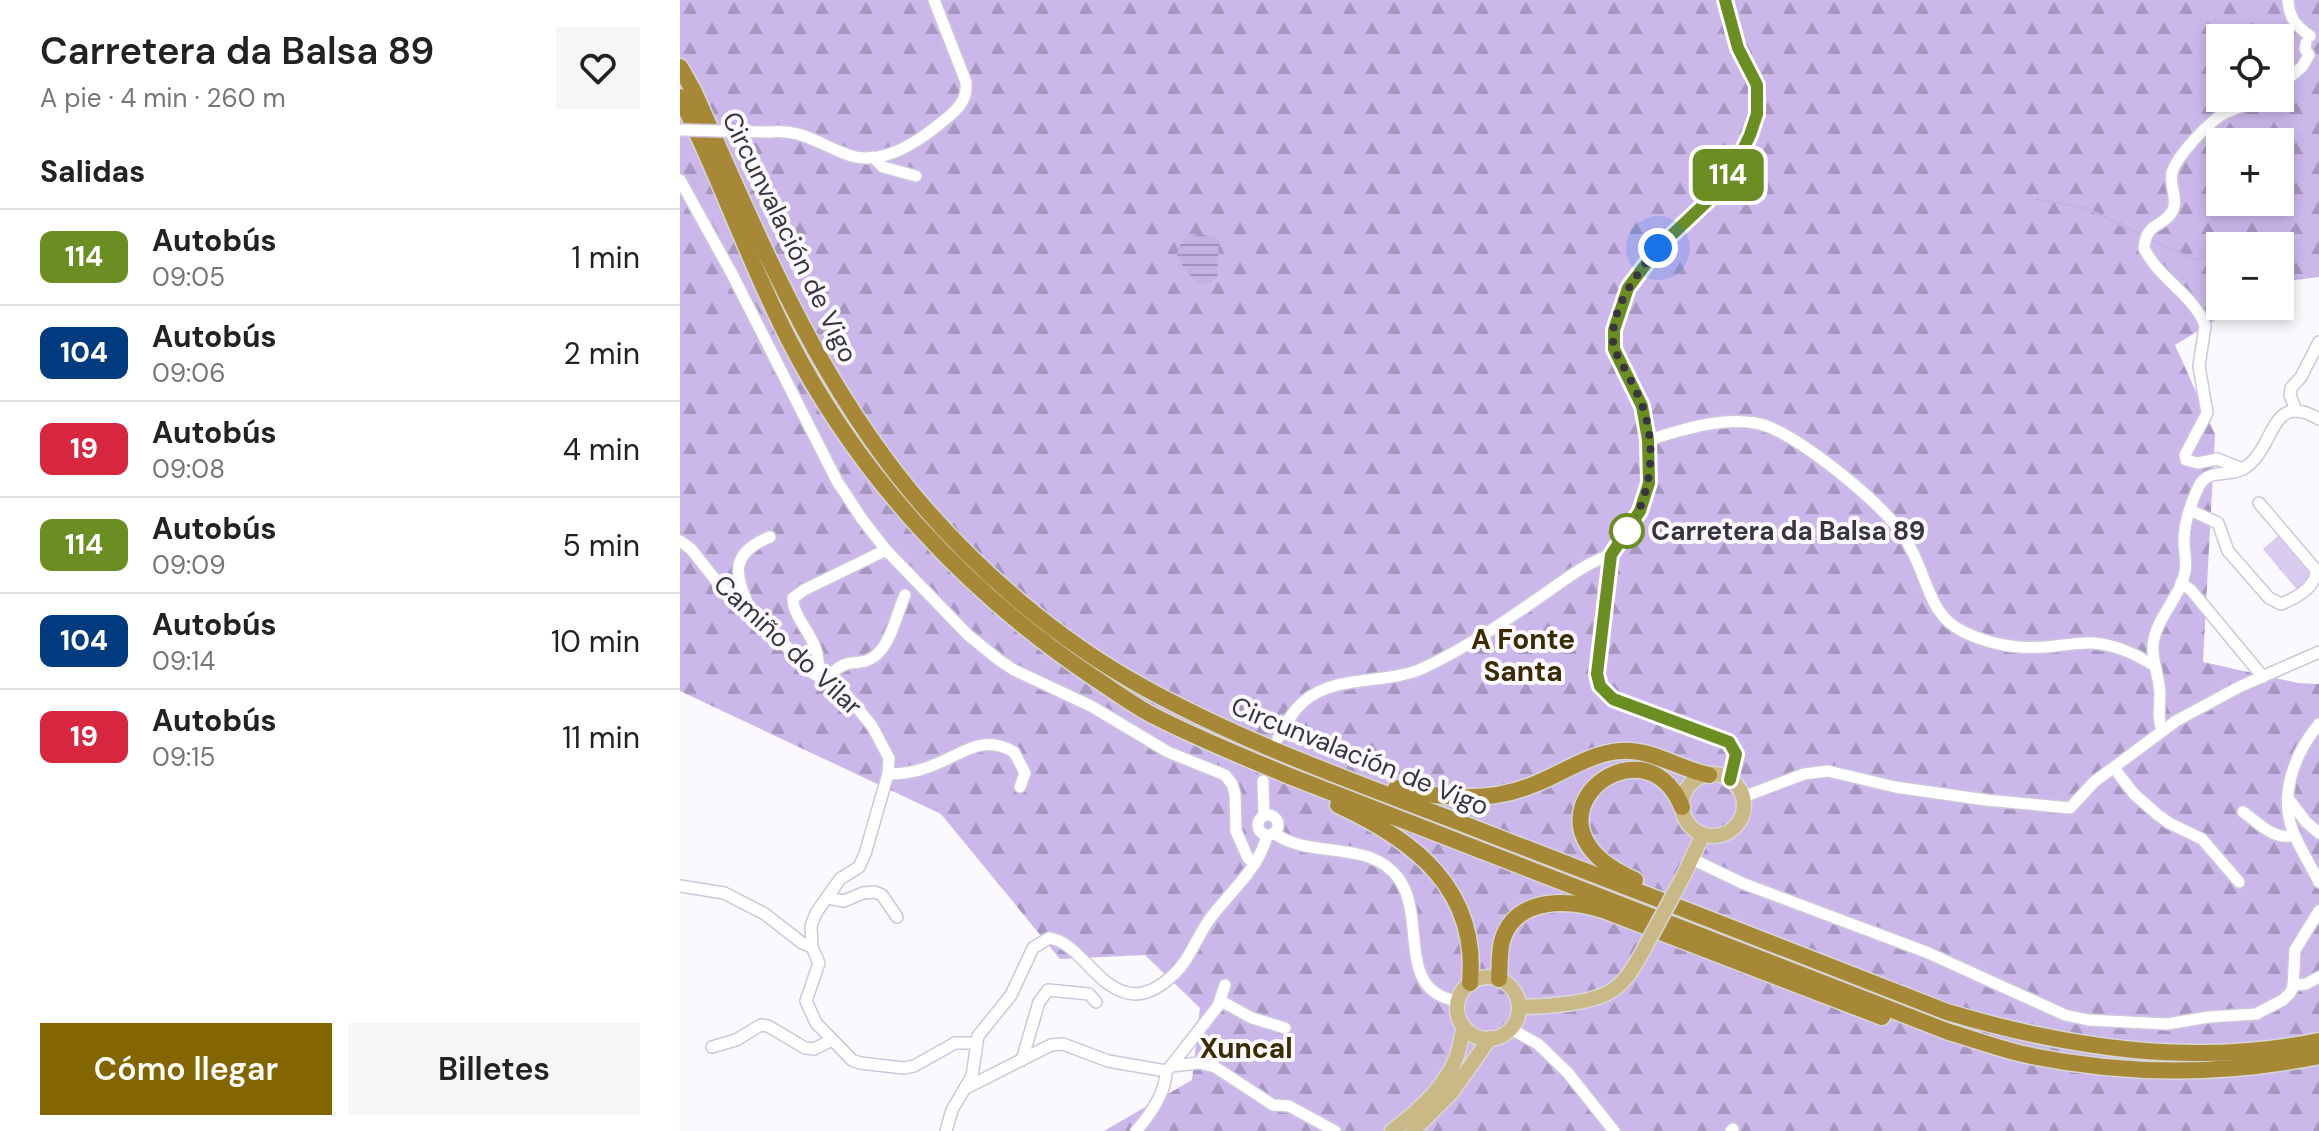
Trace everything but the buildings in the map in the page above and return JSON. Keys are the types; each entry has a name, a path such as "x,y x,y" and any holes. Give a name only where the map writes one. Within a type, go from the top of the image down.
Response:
{"highway":[{"name":"Circunvalación de Vigo","path":"680,67 815,352 858,421 946,531 1007,590 1056,630 1140,686 1246,738 1947,1012 2048,1039 2115,1049 2194,1053 2253,1050 2319,1041"},
{"name":"Circunvalación de Vigo","path":"680,97 790,343 842,429 885,487 940,550 1024,626 1075,665 1141,707 1215,745 1935,1026 2029,1056 2093,1066 2189,1070 2319,1056"},
{"path":"1215,745 1229,758 1385,828 1424,858 1450,891 1458,907 1469,942 1470,983"},
{"path":"1363,784 1449,798 1493,796 1534,785 1589,759 1620,751 1639,751 1709,775"},
{"path":"1682,807 1677,795 1662,779 1641,770 1620,771 1600,781 1588,794 1582,810 1582,831 1589,847 1607,866 1736,922 1759,939"},
{"path":"1499,979 1502,940 1515,920 1525,912 1546,904 1581,904 1919,1030 1999,1054 2029,1056"}],"main road":[{"path":"1709,775 1730,780 1743,797 1742,815 1731,830 1715,836 1703,834 1686,821 1682,807 1687,788 1697,779 1709,775"},
{"path":"1519,1007 1578,1001 1613,991 1644,949 1703,834"},
{"path":"1479,978 1499,979 1514,990 1519,1007 1511,1029 1490,1038 1476,1036 1464,1027 1458,1012 1458,1001 1470,983 1479,978"},
{"path":"1392,1131 1420,1107 1449,1072 1456,1059 1464,1027"},
{"path":"1413,1131 1452,1092 1490,1038"}],"street":[{"path":"680,130 791,131 805,134 858,158 873,157 916,142 950,115 965,97 966,82 934,0"},
{"path":"1278,738 1292,715 1315,695 1336,686 1401,675 1425,667 1509,619 1582,569 1611,555 1640,511 1647,495 1648,440 1642,406 1614,349 1614,330 1628,288 1658,248 1713,196 1739,158 1750,135 1757,114 1757,85 1738,48 1725,0"},
{"path":"2288,0 2295,24 2308,39 2305,49 2309,55 2294,74"},
{"path":"2232,112 2210,123 2177,161 2171,181 2174,208 2170,215 2149,230 2144,248 2153,263 2191,304 2205,326 2199,366 2207,413 2185,455 2186,460 2198,463 2217,459 2243,469"},
{"path":"873,157 883,167 916,176"},
{"path":"680,180 732,274 837,481 886,550 968,635 1014,670 1091,706 1168,752 1225,775 1235,794 1236,831 1248,858 1255,864"},
{"path":"2296,411 2290,395 2291,388 2301,377 2319,342"},
{"path":"2162,730 2154,640 2181,583 2186,558 2185,531 2199,486 2209,475 2243,469 2266,443 2279,418 2288,410 2319,419"},
{"path":"1648,440 1692,428 1738,421 1776,428 1844,478 1893,522 1914,554 1935,608 1953,626 1979,639 2016,647 2083,643 2108,645 2130,651 2155,666"},
{"path":"2190,510 2218,523 2228,551 2272,602 2281,604 2299,596 2314,581 2317,572 2259,503"},
{"path":"745,609 748,607 741,589 740,562 750,544 770,537"},
{"name":"Camiño do Vilar","path":"680,541 691,549 718,583 769,628 811,672 845,693 872,726 889,758 888,774"},
{"path":"886,550 793,598 793,604 819,657 822,677 842,664 873,658 885,645 905,595"},
{"path":"1611,555 1597,663 1600,686 1608,696 1620,702 1729,742 1736,754 1730,780"},
{"path":"2181,583 2191,590 2263,677"},
{"path":"1743,797 1804,774 1821,771 1895,787 2064,809 2075,805 2094,782 2162,730 2215,699 2319,652"},
{"path":"2319,724 2299,751 2288,798 2289,821 2294,835 2319,882"},
{"path":"976,1043 955,1043 923,1062 904,1068 852,1060 816,1023 806,1001 819,963 812,947 811,926 816,913 840,879 859,867 888,774 917,771 980,744 991,743 1014,752 1025,773 1020,787"},
{"path":"2114,768 2134,794 2158,815 2202,839 2239,882"},
{"path":"946,1131 952,1110 974,1070 976,1043 1011,995 1033,948 1044,939 1054,938 1061,942 1097,975 1126,993 1141,994 1157,988 1184,964 1210,919 1255,864 1277,827 1276,820 1264,816 1263,781"},
{"path":"2288,798 2306,822 2319,833"},
{"path":"2243,812 2282,838 2294,835"},
{"path":"1271,834 1299,845 1371,858 1397,876 1410,901 1421,978 1434,993 1458,1001"},
{"path":"1692,859 1742,883 1926,952 2076,1018 2167,1024 2256,1014 2283,1000 2293,985 2295,950 2319,911"},
{"path":"680,886 724,893 765,914 802,943 812,947"},
{"path":"828,898 844,901 875,892 882,895 897,917"},
{"path":"2293,985 2306,984 2319,977"},
{"path":"1136,1131 1157,1103 1168,1069 1221,1001 1225,985"},
{"path":"1022,1060 1039,1002 1048,990 1089,994 1096,1002"},
{"path":"1221,1001 1252,1018 1285,1028"},
{"path":"712,1047 736,1040 761,1025 805,1048 814,1049 832,1040"},
{"path":"1511,1029 1542,1048 1568,1073 1614,1131"},
{"path":"965,1088 973,1087 1059,1043 1108,1061 1168,1069 1199,1063 1215,1067 1273,1105 1289,1106 1335,1131"}],"green space":[{"path":"680,0 2319,0 2319,277 2294,280 2294,232 2206,232 2206,320 2215,320 2175,345 2215,434 2203,662 2298,683 2319,684 2319,1131 1104,1131 1192,1080 1200,1008 1145,955 1060,959 941,814 680,691"},
{"path":"2279,535 2311,573 2298,591 2263,549"}],"shaded area":[{"path":"1200,234 1219,241 1217,277 1205,284 1194,279 1177,257 1183,241"}],"waterway":[{"path":"2036,199 2086,208 2143,236"},
{"path":"2149,239 2197,260 2206,257"}],"bus line":[{"name":"114","path":"1725,0 1738,48 1757,85 1757,114 1739,158 1713,196 1658,248 1628,288 1618,315 1612,339 1646,421 1649,483 1640,511 1611,555 1597,680 1603,691 1613,699 1724,738 1736,750 1730,780"}],"place":[{"name":"Carretera da Balsa 89","path":"1627,531"}],"district":[{"name":"A Fonte Santa","path":"1523,655"},
{"name":"Xuncal","path":"1246,1048"}],"route":[{"path":"1627,531 1647,495 1648,440 1642,406 1612,339 1628,288 1658,248"}]}
